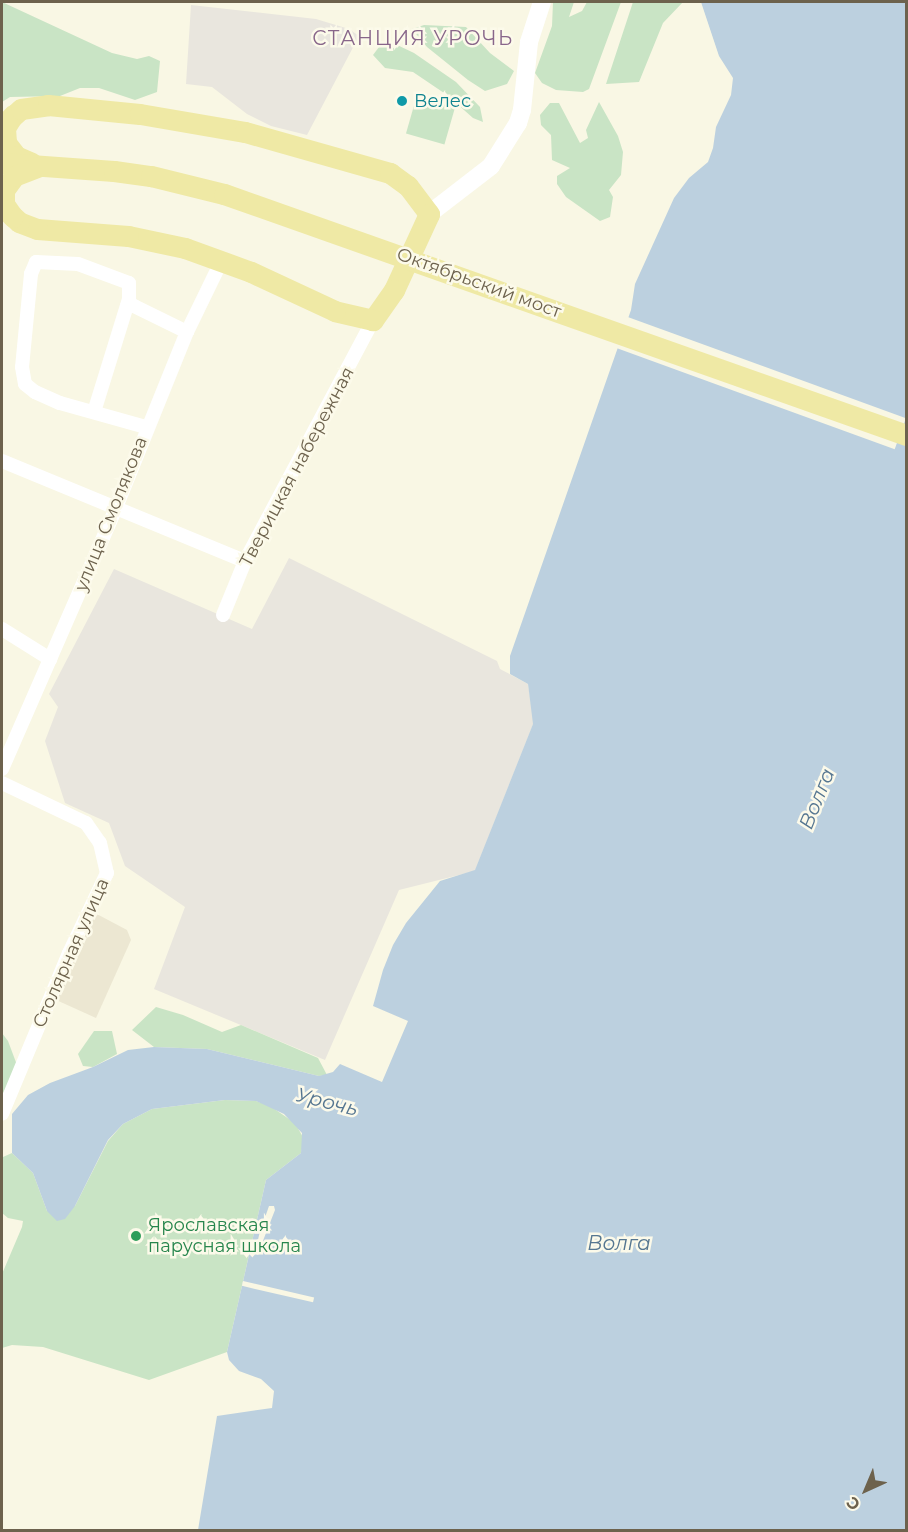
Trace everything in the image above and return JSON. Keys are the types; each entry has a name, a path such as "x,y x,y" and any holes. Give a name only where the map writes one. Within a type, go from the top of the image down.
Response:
{"main road":[{"path":"30,106 70,106 197,122 245,132 390,173 408,186 429,214 394,290 374,320 320,305 222,260 153,240 37,229 7,212 4,204 4,189 8,182 21,171 44,165 16,156 6,143 5,128 8,120 30,106"},
{"path":"2,163 44,165"},
{"name":"Октябрьский мост","path":"44,165 114,171 192,185 351,238 906,435"}],"street":[{"path":"429,214 491,166 518,123 522,110 529,42 542,2"},
{"name":"улица Смолякова","path":"2,769 115,510 146,427 187,332 222,260"},
{"path":"94,412 128,306 129,283 78,264 36,262 31,274 22,367 25,384 35,392 94,412 146,427"},
{"path":"128,306 134,306 187,332"},
{"name":"Тверицкая набережная","path":"223,615 245,561 374,320"},
{"path":"2,461 115,510 245,561"},
{"path":"2,630 50,659"},
{"name":"Столярная улица","path":"2,783 86,824 100,843 107,873 69,953 4,1109"}],"shaded area":[{"path":"191,5 316,19 349,29 359,36 307,135 271,126 247,114 212,87 186,84"},
{"path":"289,558 497,661 500,669 528,684 534,722 475,871 399,890 325,1060 154,989 185,907 125,866 109,823 65,803 45,741 58,707 49,694 114,569 252,629"},
{"path":"93,912 127,930 131,940 96,1018 54,999"}],"green space":[{"path":"2,2 112,53 137,59 149,56 160,61 157,92 135,100 99,88 80,88 60,96 10,97 2,102"},
{"path":"553,2 574,2 569,17 582,11 587,2 621,2 589,89 583,92 556,90 542,83 535,73 552,26"},
{"path":"633,2 683,2 663,23 639,82 606,84"},
{"path":"424,25 466,27 490,53 514,71 507,84 485,91 468,80 427,47 412,29"},
{"path":"393,43 414,53 456,82 480,107 483,122 473,118 447,95 413,72 385,68 373,55 379,47"},
{"path":"417,95 455,106 444,144 406,133"},
{"path":"599,102 618,136 623,152 621,175 609,190 613,197 610,217 600,221 566,197 557,184 557,176 570,168 552,160 551,135 541,125 540,115 550,103 559,103 580,143 588,138 586,130"},
{"path":"156,1007 183,1015 222,1032 241,1025 318,1058 327,1075 319,1076 207,1049 154,1047 132,1030"},
{"path":"94,1031 112,1031 117,1054 93,1067 83,1066 78,1054"},
{"path":"2,1033 8,1041 17,1065 3,1094"},
{"name":"Ярославская парусная школа","path":"225,1100 256,1101 270,1106 295,1123 304,1139 301,1153 266,1180 227,1352 149,1380 43,1347 12,1345 2,1348 2,1274 23,1221 8,1218 2,1213 3,1157 12,1153 33,1173 47,1211 75,1206 108,1141 123,1124 152,1109"}],"water":[{"name":"Волга","path":"701,2 906,2 906,1530 198,1530 217,1416 272,1408 274,1391 261,1379 239,1371 229,1360 227,1352 266,1180 301,1153 302,1133 284,1114 256,1101 225,1100 152,1109 123,1124 108,1140 75,1206 65,1219 57,1221 47,1211 33,1173 12,1153 12,1114 28,1095 50,1083 93,1067 128,1050 154,1047 207,1049 319,1076 333,1072 340,1064 382,1082 408,1021 373,1006 383,970 393,945 406,923 440,881 475,870 533,724 528,684 510,674 510,656 631,310 635,284 674,198 689,178 708,162 716,127 731,95 733,78 719,56"}],"pier":[{"path":"625,316 906,418 895,449 614,347"},
{"path":"269,1206 274,1206 275,1210 259,1251 257,1244 260,1231 256,1229 261,1229"},
{"path":"243,1281 314,1297 313,1302 242,1286"}],"place":[{"name":"Велес","path":"402,101"},
{"name":"Ярославская парусная школа","path":"136,1236"}],"district":[{"name":"СТАНЦИЯ УРОЧЬ","path":"413,38"}],"water label":[{"name":"Урочь","path":"327,1102"}]}
